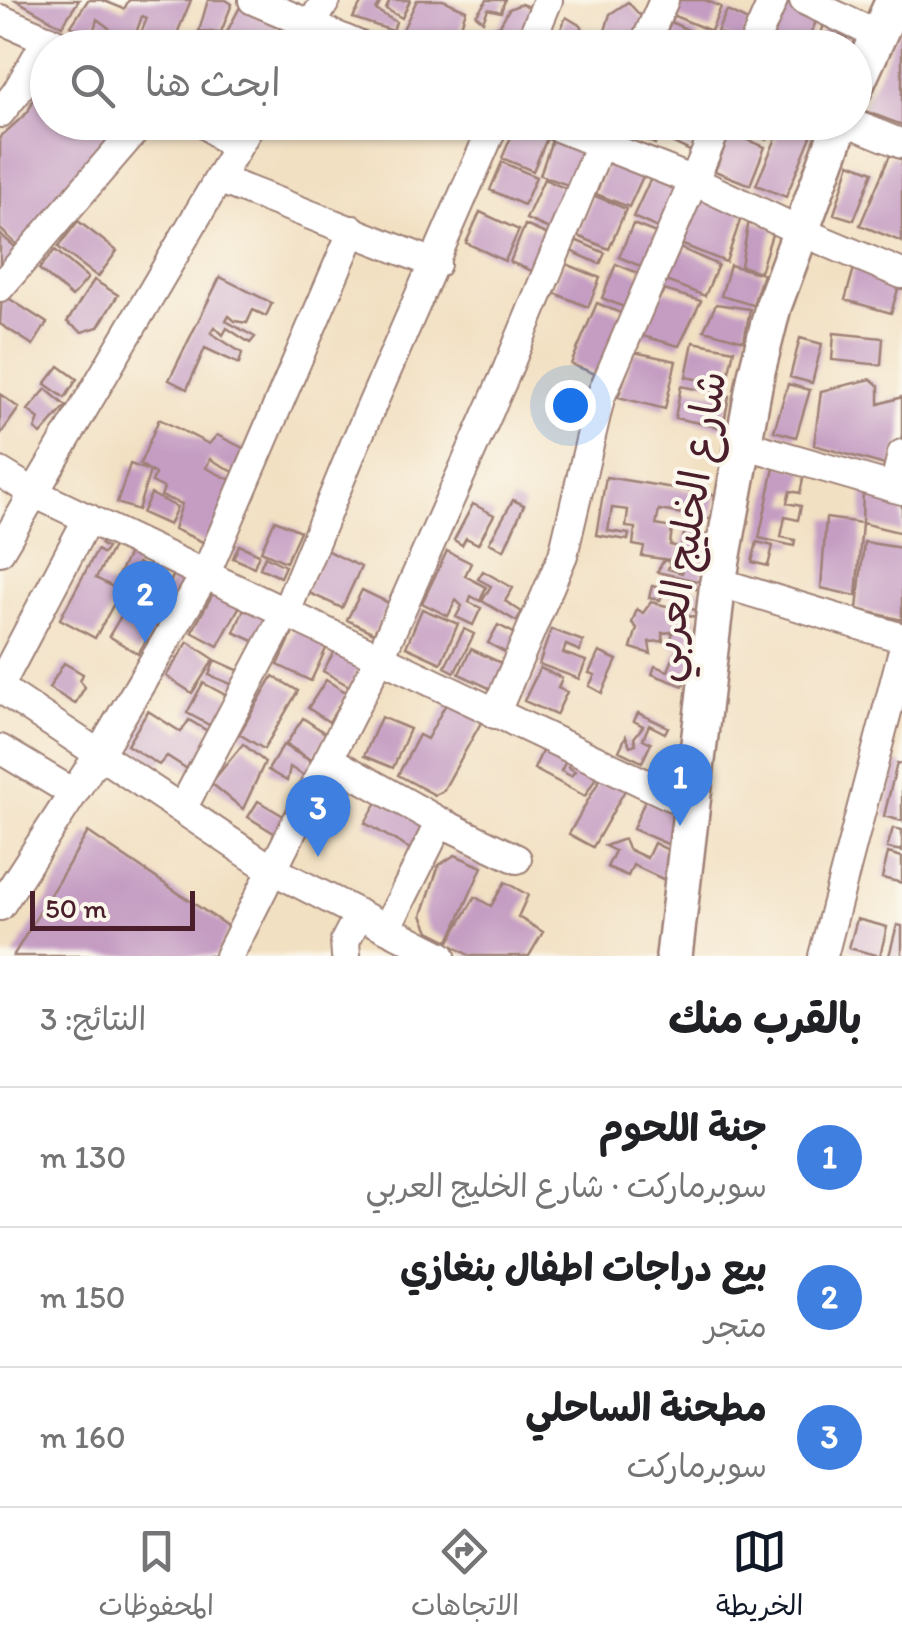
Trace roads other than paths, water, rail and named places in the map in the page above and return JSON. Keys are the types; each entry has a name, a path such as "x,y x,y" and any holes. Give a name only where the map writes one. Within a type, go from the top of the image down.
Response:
{"main road":[{"path":"872,47 894,0"},
{"name":"شارع الخليج العربي","path":"674,956 718,582 742,444 773,307 834,140"}],"street":[{"path":"253,0 296,30"},
{"path":"308,30 326,0"},
{"path":"536,30 548,0"},
{"path":"651,30 664,0"},
{"path":"760,30 772,0"},
{"path":"804,0 867,30"},
{"path":"0,18 30,31"},
{"path":"872,33 877,35"},
{"path":"0,113 30,75"},
{"path":"872,132 902,144"},
{"path":"0,288 127,140"},
{"path":"225,140 236,149"},
{"path":"0,551 241,140"},
{"path":"182,809 286,612 488,140"},
{"path":"229,956 380,657 506,375 602,140"},
{"path":"618,140 800,231 900,266"},
{"path":"496,714 563,555 600,398 711,140"},
{"path":"221,180 436,264"},
{"path":"5,888 99,754 206,573 353,230"},
{"path":"742,444 898,489 902,454"},
{"path":"0,472 34,492 690,805"},
{"path":"88,518 0,686 271,869 440,956"},
{"path":"718,582 902,638"},
{"path":"823,956 902,654"},
{"path":"0,748 73,794"},
{"path":"328,760 517,859"},
{"path":"386,928 440,822"},
{"path":"346,956 346,941 359,914"}],"place":[{"name":"بيع دراجات اطفال بنغازي","path":"145,643"},
{"name":"جنة اللحوم","path":"680,826"},
{"name":"مطحنة الساحلي","path":"318,857"}]}
